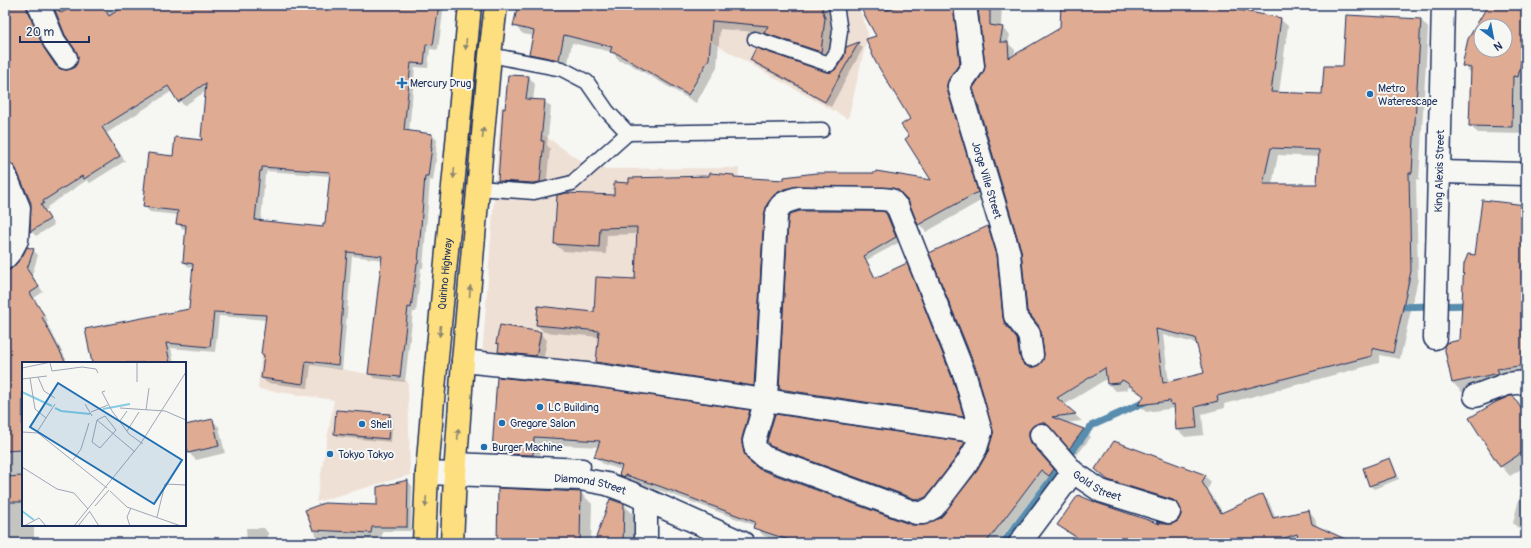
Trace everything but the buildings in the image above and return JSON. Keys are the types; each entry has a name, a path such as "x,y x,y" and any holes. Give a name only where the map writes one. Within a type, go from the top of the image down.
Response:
{"main road":[{"name":"Quirino Highway","path":"424,543 427,473 470,5"},
{"path":"452,543 455,467 463,362 490,55 496,5"}],"street":[{"path":"39,5 54,41 66,58"},
{"name":"Jorge Ville Street","path":"965,5 973,66 959,86 1009,253 1015,316 1029,334 1032,355"},
{"name":"King Alexis Street","path":"1435,338 1443,5"},
{"path":"1440,172 1526,174"},
{"path":"5,174 19,208 17,240 5,258"},
{"path":"798,198 891,200 898,208 965,376 981,432 976,448 966,465 934,507 923,513 916,512 764,457 756,450 754,441 766,399 776,218 778,208 783,203 798,198"},
{"path":"463,362 596,375 981,432"},
{"path":"1475,396 1507,384 1526,382"},
{"name":"Gold Street","path":"1041,435 1074,472 1102,491 1169,512"},
{"name":"Diamond Street","path":"427,473 455,467 580,479 607,484 743,543"},
{"path":"1029,540 1074,472"},
{"path":"646,500 646,543"}],"lane":[{"path":"755,39 829,64 837,52 840,31 836,5"},
{"path":"490,55 562,69 587,82 607,111 628,133"},
{"path":"478,188 534,192 572,183 628,133 822,130"},
{"path":"455,467 583,466"}],"shaded area":[{"path":"646,5 858,5 868,34 848,119"},
{"path":"501,105 592,169 739,168 729,406 591,387 591,368 482,358"},
{"path":"261,355 408,381 410,475 316,502 334,400 258,389"}],"waterway":[{"path":"1395,307 1471,305"},
{"path":"1003,543 1091,426 1147,401"}],"place":[{"name":"Mercury Drug","path":"402,83"},
{"name":"Metro Waterescape","path":"1370,94"},
{"name":"LC Building","path":"540,407"},
{"name":"Gregore Salon","path":"502,423"},
{"name":"Shell","path":"362,424"},
{"name":"Burger Machine","path":"484,447"},
{"name":"Tokyo Tokyo","path":"330,454"}]}
